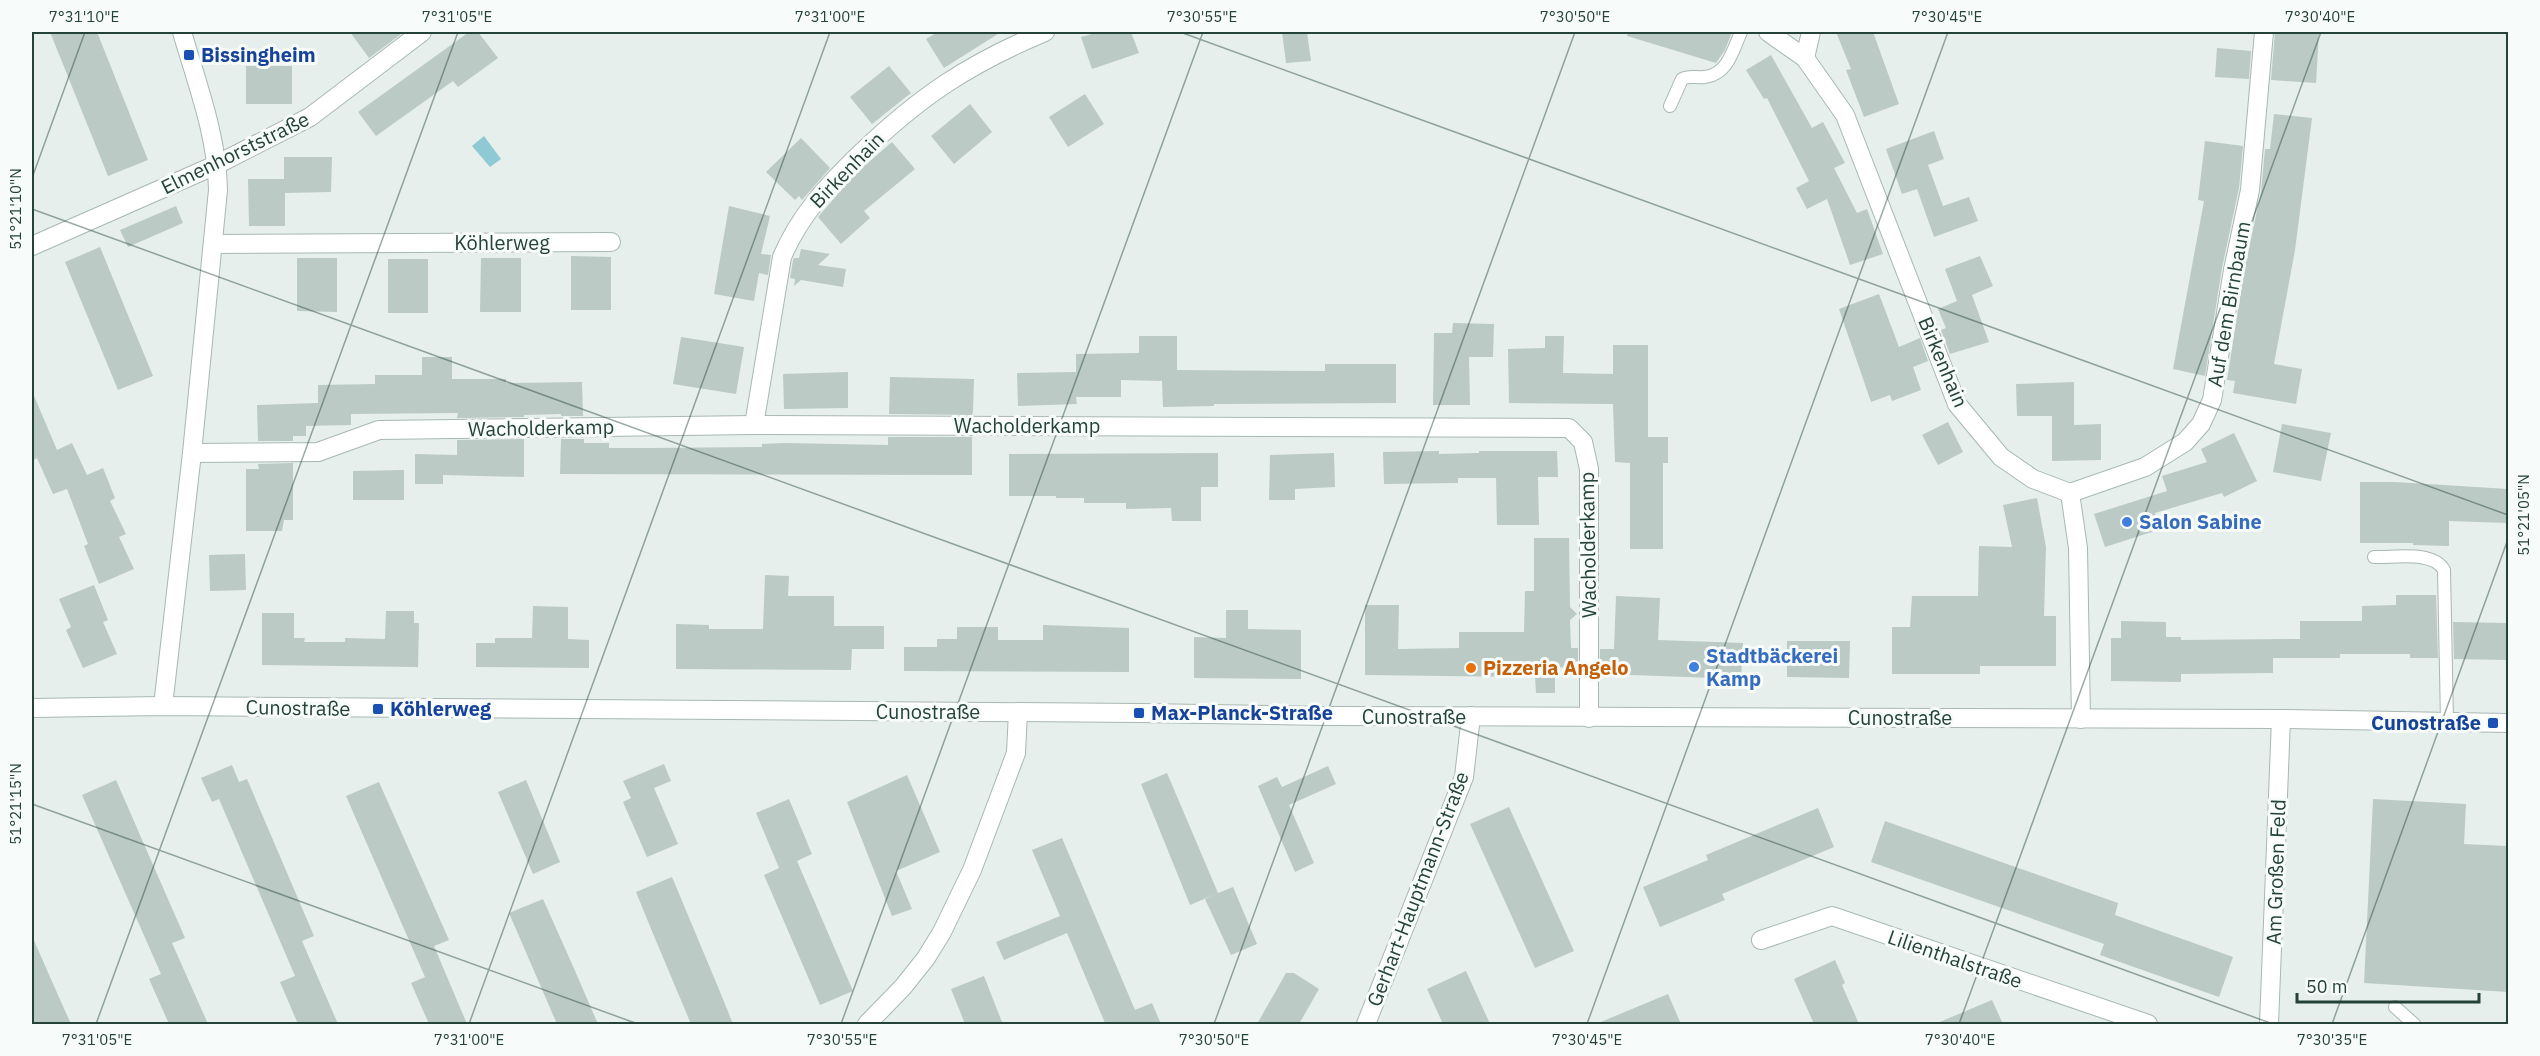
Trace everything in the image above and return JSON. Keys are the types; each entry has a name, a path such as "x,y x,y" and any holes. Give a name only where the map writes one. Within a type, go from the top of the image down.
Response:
{"street":[{"path":"163,706 192,453 218,190 218,164 208,119 182,32"},
{"name":"Elmenhorststraße","path":"32,246 218,164 310,117 422,32"},
{"name":"Birkenhain","path":"754,425 782,257 792,232 806,212 825,187 895,120 948,80 998,52 1045,32"},
{"name":"Birkenhain","path":"1768,32 1805,57 1845,115 1957,404 2001,457 2033,478 2070,493"},
{"path":"1805,57 1811,32"},
{"name":"Auf dem Birnbaum","path":"2070,493 2145,467 2185,442 2202,424 2212,400 2250,190 2264,32"},
{"name":"Köhlerweg","path":"213,244 611,242"},
{"name":"Wacholderkamp","path":"192,453 318,452 379,430 754,425 1569,428 1583,442 1589,469 1589,717"},
{"path":"2070,493 2078,548 2081,719"},
{"name":"Cunostraße","path":"32,708 163,706 1589,717 2282,719 2508,723"},
{"path":"867,1024 903,987 926,958 942,932 972,870 1016,753 1018,712"},
{"name":"Gerhart-Hauptmann-Straße","path":"1366,1024 1464,777 1471,716"},
{"name":"Am Großen Feld","path":"2269,1024 2282,719"},
{"name":"Lilienthalstraße","path":"1761,940 1832,916 2148,1024"}],"lane":[{"path":"1670,106 1682,79 1688,76 1705,77 1725,67 1741,32"},
{"path":"2374,557 2428,558 2441,565 2444,570 2447,722"},
{"path":"2395,1007 2414,1024"}],"water":[{"path":"484,136 501,159 490,167 472,146"}],"building":[{"path":"50,32 97,32 148,160 108,176"},
{"path":"350,32 404,32 369,58"},
{"path":"469,32 478,32 498,58 458,87 453,81 376,136 358,112"},
{"path":"938,32 1001,32 944,68 926,39"},
{"path":"1099,32 1131,32 1139,53 1092,69 1081,37"},
{"path":"1282,32 1307,32 1311,61 1286,63"},
{"path":"1628,32 1732,32 1725,50 1716,63 1627,36"},
{"path":"1836,32 1873,32 1899,104 1864,117 1846,70 1851,69"},
{"path":"2275,32 2319,32 2316,83 2271,80"},
{"path":"2217,48 2251,51 2249,79 2215,77"},
{"path":"1771,55 1812,128 1823,122 1845,163 1834,168 1857,213 1867,209 1883,254 1850,265 1827,199 1807,209 1796,188 1809,181 1767,98 1764,99 1746,70"},
{"path":"246,66 292,66 292,104 246,104"},
{"path":"889,66 911,93 872,124 850,97"},
{"path":"1085,94 1104,124 1068,147 1049,117"},
{"path":"970,104 992,132 954,164 931,136"},
{"path":"2274,114 2312,118 2295,250 2274,364 2302,369 2296,404 2233,393 2235,381 2227,380 2244,272 2261,192 2265,149 2270,149"},
{"path":"1934,131 1944,159 1928,165 1943,206 1969,197 1978,221 1934,237 1917,189 1902,194 1886,149"},
{"path":"801,138 830,168 802,200 799,196 795,200 766,172"},
{"path":"2205,141 2243,146 2239,188 2222,268 2205,376 2173,369 2204,201 2198,200"},
{"path":"892,142 915,169 864,211 870,218 841,244 818,217 855,174"},
{"path":"284,157 332,157 331,192 285,193 285,226 249,226 248,179 284,179"},
{"path":"176,206 183,223 128,247 120,230"},
{"path":"729,206 770,216 761,254 771,255 768,275 759,273 754,301 714,294"},
{"path":"100,247 153,376 118,390 65,262"},
{"path":"801,249 830,254 818,265 846,269 843,287 801,280 794,286 795,279 790,278 793,260 799,258"},
{"path":"571,256 611,257 611,310 571,310"},
{"path":"1980,256 1993,286 1972,295 1989,342 1950,354 1941,330 1946,328 1938,309 1957,301 1945,269"},
{"path":"297,258 337,258 337,312 297,311"},
{"path":"481,258 521,258 521,312 480,312"},
{"path":"388,259 428,259 428,313 388,313"},
{"path":"1879,294 1899,347 1920,338 1928,361 1913,367 1921,390 1892,401 1890,395 1871,402 1839,309"},
{"path":"1453,323 1494,324 1493,357 1469,357 1470,405 1433,405 1434,333 1452,333"},
{"path":"1139,336 1177,336 1177,370 1325,371 1325,364 1396,364 1396,403 1214,404 1214,406 1163,407 1162,381 1121,380 1121,397 1076,397 1077,404 1018,406 1017,373 1076,372 1076,354 1139,353"},
{"path":"1545,336 1564,336 1563,373 1613,374 1613,345 1648,345 1648,437 1668,437 1668,463 1663,463 1663,549 1630,549 1630,463 1615,462 1613,404 1509,403 1508,349 1545,348"},
{"path":"681,337 744,347 736,394 673,384"},
{"path":"422,357 452,357 452,379 506,379 506,383 582,382 583,416 561,416 561,414 457,418 458,413 351,414 351,425 306,426 306,436 293,436 293,441 258,441 257,405 318,403 318,385 375,384 375,375 422,375"},
{"path":"848,372 848,408 784,409 783,374"},
{"path":"890,377 974,379 972,415 889,414"},
{"path":"2074,382 2074,425 2101,424 2101,460 2052,461 2052,416 2017,416 2016,384"},
{"path":"32,391 57,450 72,443 87,475 103,468 115,498 110,501 126,534 119,537 134,569 99,584 84,546 88,544 67,489 53,494 37,458 32,461"},
{"path":"1948,422 1963,452 1938,465 1922,435"},
{"path":"2282,424 2331,433 2321,481 2273,472"},
{"path":"2234,433 2257,481 2224,497 2222,493 2155,513 2161,529 2105,547 2094,514 2167,491 2162,476 2207,462 2201,449"},
{"path":"888,437 972,437 972,475 560,474 561,439 584,439 584,443 609,443 609,448 649,448 762,447 762,444 784,443 888,445"},
{"path":"524,439 524,477 443,475 443,484 415,484 415,454 457,455 457,440"},
{"path":"1439,451 1439,454 1479,453 1479,451 1557,451 1558,477 1538,477 1539,525 1497,525 1496,478 1458,478 1458,483 1384,484 1383,452"},
{"path":"1218,453 1218,487 1201,487 1201,521 1172,521 1171,508 1126,509 1126,503 1084,503 1084,498 1009,496 1009,454"},
{"path":"1334,453 1335,487 1295,489 1295,500 1269,500 1270,455"},
{"path":"293,463 293,520 284,520 282,531 246,531 246,469 259,469 258,464"},
{"path":"404,470 404,500 353,500 353,471"},
{"path":"2360,482 2508,489 2508,523 2449,521 2449,546 2360,543"},
{"path":"2037,498 2046,547 2044,616 2056,616 2056,666 1980,666 1980,674 1892,674 1892,627 1910,627 1912,596 1978,596 1979,546 2012,547 2003,505"},
{"path":"1534,538 1569,538 1570,607 1577,614 1570,620 1571,648 1578,648 1578,668 1555,667 1555,693 1536,693 1535,677 1365,675 1365,605 1399,605 1398,649 1459,648 1459,632 1524,632 1525,591 1534,591"},
{"path":"245,554 246,590 210,591 209,555"},
{"path":"765,575 789,576 788,596 834,596 834,626 884,626 884,649 852,649 851,670 676,669 676,624 709,625 709,629 763,629"},
{"path":"94,585 108,620 103,622 117,654 83,668 66,630 71,627 59,599"},
{"path":"2396,595 2436,595 2438,658 2410,658 2410,654 2340,654 2340,658 2273,658 2273,673 2181,674 2181,682 2111,681 2111,638 2121,638 2121,621 2166,622 2166,637 2181,637 2181,640 2300,639 2300,621 2362,621 2362,606 2396,605"},
{"path":"1616,596 1660,598 1658,640 1743,643 1741,679 1604,674 1605,669 1600,669 1600,649 1614,649"},
{"path":"533,606 568,607 568,639 589,640 589,668 476,667 476,643 495,643 495,638 532,638"},
{"path":"1226,610 1248,610 1248,629 1301,630 1301,679 1194,678 1194,637 1226,638"},
{"path":"386,611 414,611 414,623 419,623 418,667 262,665 262,613 294,613 294,638 305,638 304,642 345,642 345,638 385,639"},
{"path":"2453,622 2508,623 2508,660 2454,659"},
{"path":"1043,625 1129,628 1129,672 904,671 904,647 937,647 937,639 957,639 957,627 998,627 998,640 1043,640"},
{"path":"1787,641 1850,641 1849,678 1787,677"},
{"path":"664,764 671,781 654,788 678,844 647,857 623,802 631,798 623,781"},
{"path":"232,765 239,782 247,779 314,936 302,941 338,1024 298,1024 280,982 295,976 219,799 212,802 201,778"},
{"path":"1328,766 1336,784 1289,805 1314,863 1295,872 1258,786 1277,777 1282,787"},
{"path":"1167,773 1218,893 1190,905 1141,784"},
{"path":"907,775 940,852 896,871 912,909 892,916 847,802"},
{"path":"116,780 185,938 172,943 208,1024 169,1024 149,979 161,974 82,795"},
{"path":"526,780 560,862 533,874 498,792"},
{"path":"379,782 449,940 434,946 467,1024 429,1024 411,983 425,977 346,796"},
{"path":"789,799 812,854 797,861 853,991 820,1005 764,875 779,868 756,813"},
{"path":"2373,799 2466,804 2464,844 2508,846 2508,992 2364,983"},
{"path":"1509,807 1574,951 1535,968 1470,824"},
{"path":"1818,808 1834,847 1722,894 1725,900 1660,927 1643,887 1708,860 1706,855"},
{"path":"1885,821 2118,903 2115,915 2233,957 2219,997 2100,955 2104,944 1871,862"},
{"path":"1062,838 1135,1010 1152,1003 1161,1024 1102,1024 1105,1023 1067,933 1004,960 996,942 1060,916 1032,850"},
{"path":"672,877 733,1024 691,1024 654,936 636,892"},
{"path":"1233,887 1257,944 1231,955 1205,899"},
{"path":"543,899 598,1024 557,1024 509,913"},
{"path":"32,936 58,995 71,1024 32,1024"},
{"path":"1835,960 1845,983 1842,985 1859,1024 1814,1024 1794,979"},
{"path":"1466,971 1490,1024 1443,1024 1427,989"},
{"path":"1286,973 1294,973 1319,989 1299,1024 1257,1024"},
{"path":"984,976 1003,1024 965,1024 951,989"},
{"path":"1668,994 1681,1024 1596,1024"},
{"path":"1992,1000 2003,1024 1935,1024"}],"place":[{"name":"Bissingheim","path":"189,55"},
{"name":"Salon Sabine","path":"2127,522"},
{"name":"Stadtbäckerei Kamp","path":"1694,667"},
{"name":"Pizzeria Angelo","path":"1471,668"},
{"name":"Köhlerweg","path":"378,709"},
{"name":"Max-Planck-Straße","path":"1139,713"},
{"name":"Cunostraße","path":"2493,723"}]}
